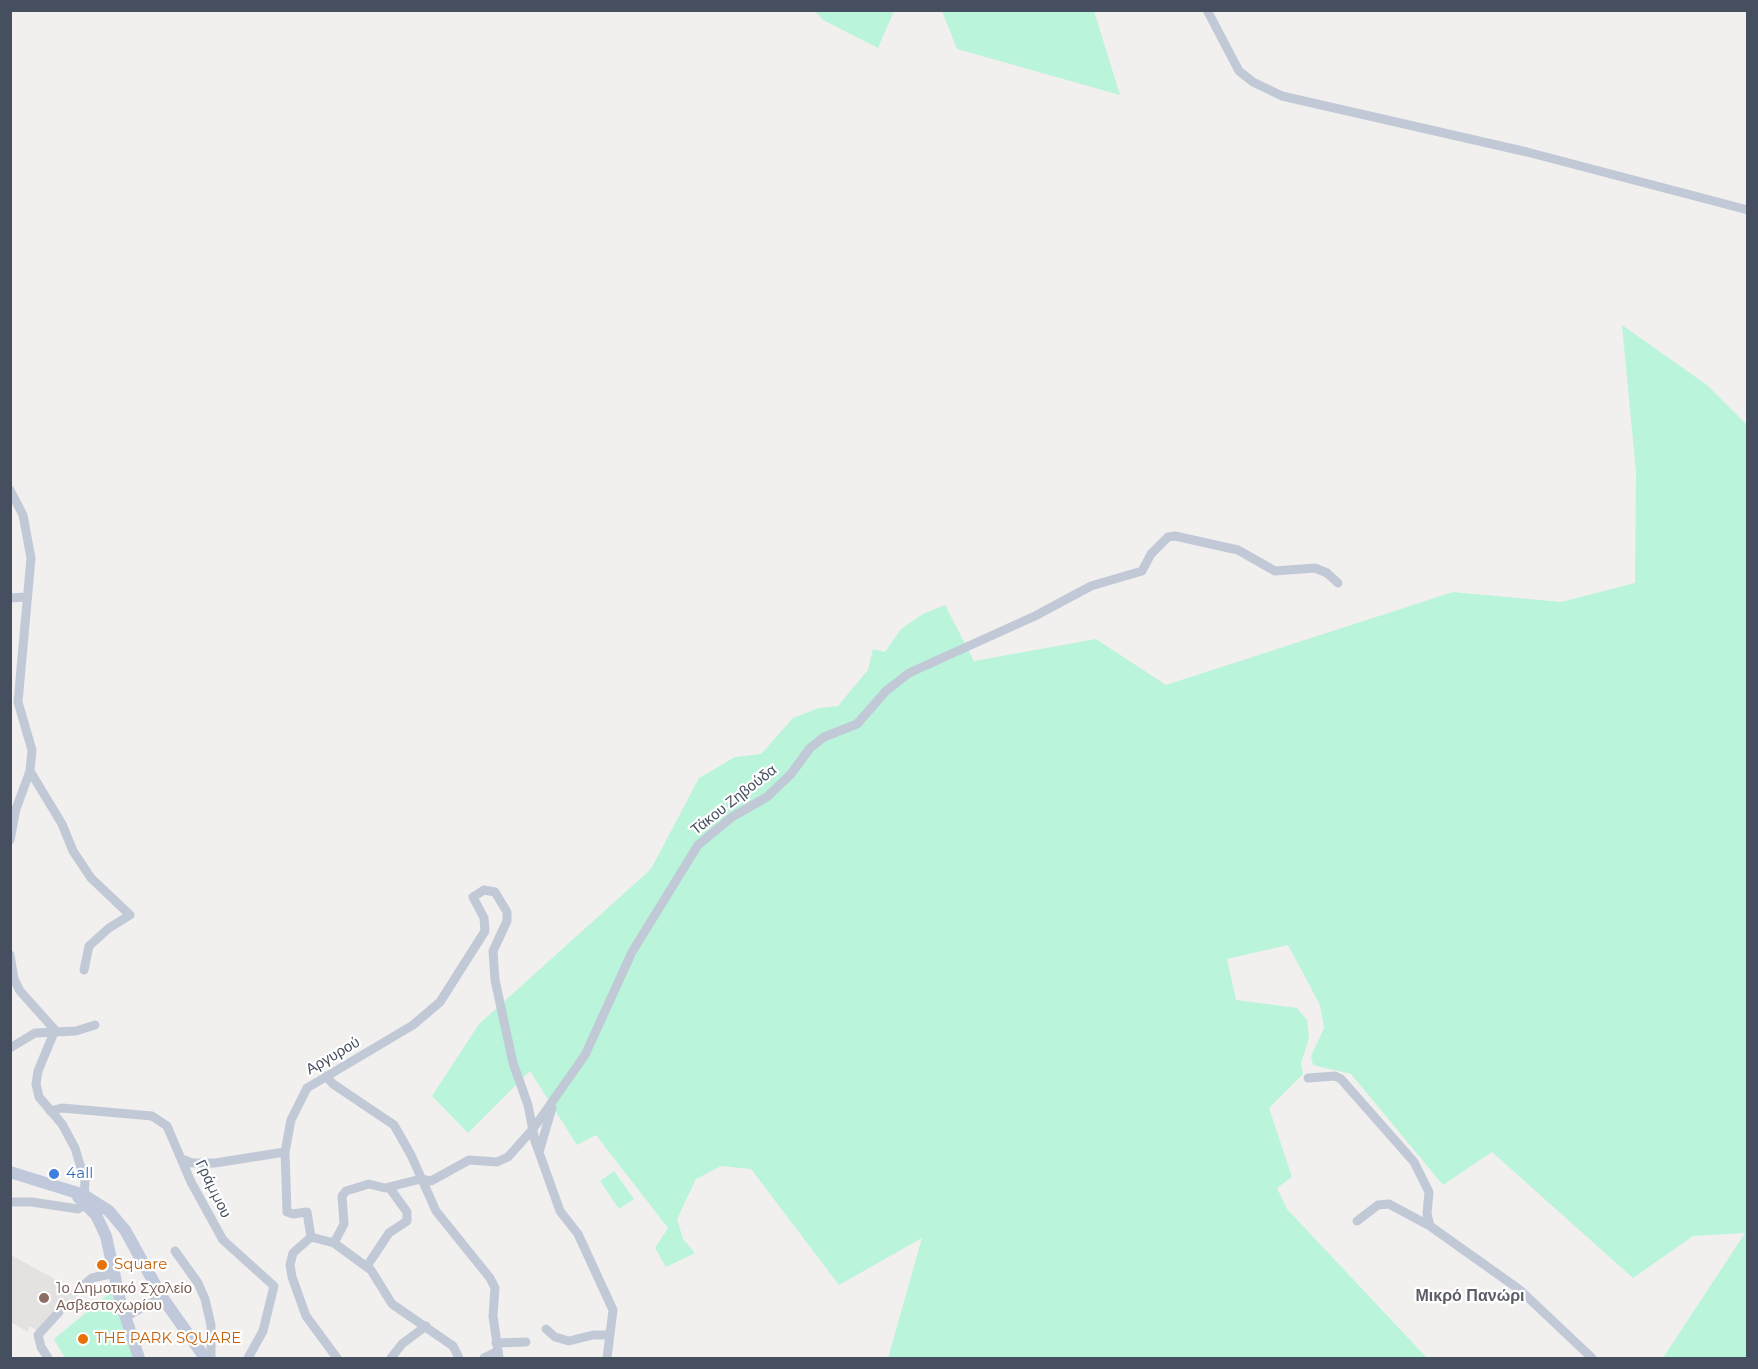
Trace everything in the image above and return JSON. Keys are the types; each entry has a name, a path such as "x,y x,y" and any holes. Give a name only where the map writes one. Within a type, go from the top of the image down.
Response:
{"main road":[{"path":"10,1172 70,1191 111,1213 124,1230 162,1298 205,1359"},
{"path":"85,1200 96,1215 108,1241 125,1317 139,1359"},
{"path":"96,1215 100,1212 111,1213"}],"street":[{"path":"1207,10 1239,71 1253,82 1282,96 1527,152 1748,210"},
{"path":"10,489 23,515 31,558 14,702 31,742 30,771 16,809 10,840"},
{"name":"Τάκου Ζηβούδα","path":"334,1243 344,1224 342,1196 344,1192 369,1184 389,1187 421,1179 434,1180 469,1160 504,1160 533,1129 585,1055 632,952 698,845 732,817 767,796 791,774 810,748 824,737 857,724 886,691 909,673 1035,616 1091,586 1142,571 1151,554 1168,537 1176,536 1238,550 1275,571 1315,568 1327,573 1338,582"},
{"path":"10,598 26,597"},
{"path":"30,771 62,824 73,851 91,878 130,915 109,928 90,946 84,970"},
{"name":"Αργυρού","path":"311,1237 308,1212 293,1214 287,1212 285,1152 295,1110 307,1088 413,1025 440,1002 483,936 485,925 472,897 490,890 499,895 505,905 507,921 493,951 495,980 513,1063 528,1105 533,1129"},
{"path":"10,955 14,979 20,991 55,1030"},
{"path":"10,1048 35,1033 55,1030 76,1031 95,1025"},
{"path":"10,1202 33,1202 78,1209 85,1200 86,1185 75,1148 62,1124 39,1096 36,1084 38,1071 55,1030"},
{"path":"326,1076 330,1082 392,1122 402,1137 440,1217 494,1286 493,1312 497,1351"},
{"path":"1308,1078 1340,1078 1404,1147 1429,1192 1427,1214 1430,1226"},
{"path":"539,1152 554,1101"},
{"name":"Γράμμου","path":"50,1111 62,1108 152,1116 167,1126 191,1182 223,1240 274,1286 263,1331 248,1359"},
{"path":"533,1129 560,1211 578,1234 613,1310 607,1359"},
{"path":"182,1160 192,1163 215,1163 285,1152"},
{"path":"367,1266 389,1233 407,1221 407,1212 389,1187"},
{"path":"1357,1221 1378,1205 1389,1204 1430,1226 1520,1290 1592,1359"},
{"path":"337,1359 306,1316 290,1271 293,1253 311,1237 334,1243 367,1266 392,1304 456,1348 459,1359"},
{"path":"176,1251 205,1299 211,1325 211,1359"},
{"path":"77,1291 92,1278 115,1273"},
{"path":"125,1317 162,1298"},
{"path":"48,1359 41,1347 38,1335 59,1312"},
{"path":"391,1359 400,1346 426,1326"},
{"path":"546,1329 555,1337 569,1341 593,1335 609,1335"},
{"path":"484,1359 487,1354 526,1342"}],"shaded area":[{"name":"1ο Δημοτικό Σχολείο Ασβεστοχωρίου","path":"11,1255 80,1293 61,1314 38,1331 29,1326 28,1332 11,1322"}],"green space":[{"path":"815,11 894,11 878,48 823,20"},
{"path":"942,11 1094,11 1120,95 957,49"},
{"path":"1622,325 1707,385 1747,425 1747,1358 1663,1358 1745,1233 1693,1236 1633,1278 1492,1152 1443,1185 1351,1074 1313,1065 1311,1056 1324,1028 1320,1005 1288,945 1227,959 1236,1000 1297,1008 1307,1020 1309,1038 1301,1063 1303,1074 1269,1108 1292,1177 1277,1188 1287,1209 1427,1358 888,1358 922,1238 839,1285 751,1169 721,1166 696,1179 677,1219 683,1239 695,1253 666,1267 655,1248 668,1228 596,1135 577,1145 530,1071 468,1133 432,1096 479,1024 651,869 699,778 735,757 761,754 793,718 819,708 838,706 868,670 873,649 885,652 901,629 923,614 945,605 974,661 1096,639 1166,685 1453,592 1561,602 1635,583 1636,473"},
{"path":"614,1171 634,1199 619,1209 600,1181"},
{"path":"111,1292 133,1358 65,1358 54,1339"}],"place":[{"name":"4all","path":"54,1174"},
{"name":"Square","path":"102,1265"},
{"name":"1ο Δημοτικό Σχολείο Ασβεστοχωρίου","path":"44,1298"},
{"name":"THE PARK SQUARE","path":"83,1339"}],"district":[{"name":"Μικρό Πανώρι","path":"1470,1296"}]}
